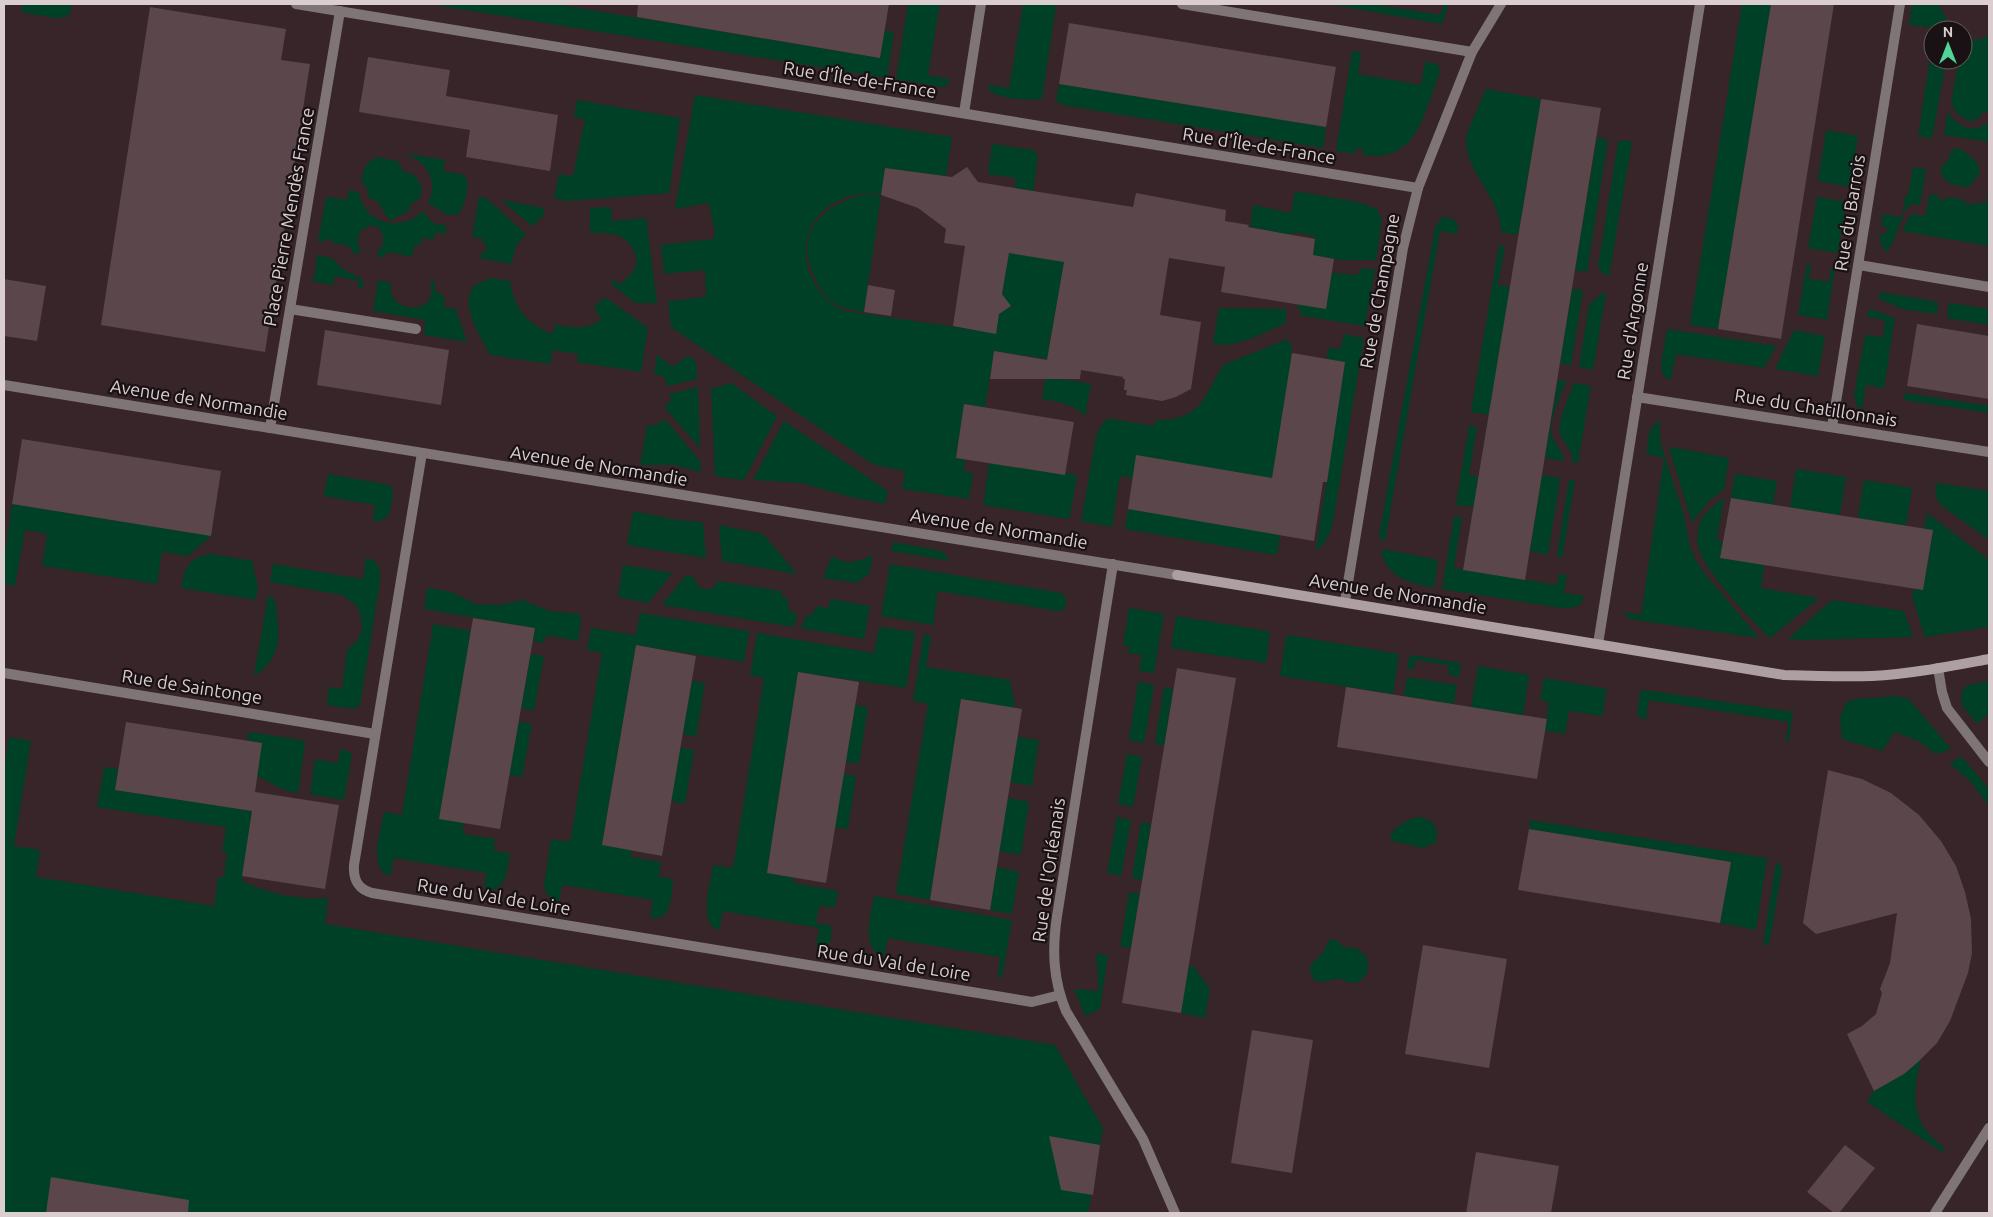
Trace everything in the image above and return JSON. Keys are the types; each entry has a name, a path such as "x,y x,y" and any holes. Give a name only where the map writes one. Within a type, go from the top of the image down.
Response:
{"main road":[{"name":"Avenue de Normandie","path":"1177,575 1784,675 1823,677 1872,676 1938,668 1989,659"}],"street":[{"name":"Rue d'Île-de-France","path":"296,4 324,6 340,11 1418,188"},
{"path":"964,114 981,4"},
{"path":"1182,4 1472,52"},
{"name":"Rue de Champagne","path":"1345,602 1403,248 1418,188 1472,52 1501,4"},
{"name":"Rue d'Argonne","path":"1598,644 1700,4"},
{"name":"Rue du Barrois","path":"1832,427 1900,4"},
{"name":"Place Pierre Mendès France","path":"270,428 340,11"},
{"path":"1858,266 1989,287"},
{"path":"290,309 416,329"},
{"name":"Avenue de Normandie","path":"4,385 1177,575"},
{"name":"Rue du Chatillonnais","path":"1637,397 1989,452"},
{"name":"Rue du Val de Loire","path":"422,453 353,872 357,884 367,892 1032,1002 1060,995"},
{"name":"Rue de l'Orléanais","path":"1113,564 1054,934 1054,963 1060,995 1079,1034 1143,1139 1174,1213"},
{"path":"1938,668 1947,708 1989,762"},
{"name":"Rue de Saintonge","path":"4,673 375,734"},
{"path":"1935,1213 1989,1128"}],"green space":[{"path":"23,4 72,4 69,15 55,18 21,12"},
{"path":"428,4 555,4 880,58 885,30 894,33 887,78"},
{"path":"908,4 940,4 928,75 950,79 947,86 942,87 896,79"},
{"path":"1012,4 1054,4 1056,6 1042,99 1030,100 1005,97 988,89 988,85 1009,88 1023,6"},
{"path":"1327,4 1372,4 1440,15 1444,4 1449,4 1442,24"},
{"path":"1742,4 1771,4 1718,329 1690,325"},
{"path":"1912,4 1939,5 1947,20 1923,20 1923,27 1909,25"},
{"path":"1989,34 1989,112 1983,112 1979,118 1970,121 1961,117 1951,103 1957,70 1973,70 1973,40 1983,39"},
{"path":"1352,51 1361,52 1358,74 1421,85 1425,62 1438,64 1440,72 1423,118 1416,132 1407,143 1396,151 1381,156 1363,155 1363,149 1357,148 1355,154 1336,151"},
{"path":"1928,70 1944,70 1932,139 1918,136"},
{"path":"1059,84 1326,127 1323,148 1062,105 1056,100"},
{"path":"1486,89 1541,99 1518,235 1501,232 1495,206 1469,159 1466,146 1467,133"},
{"path":"695,95 952,137 946,176 886,168 881,194 863,194 847,197 832,204 820,214 811,227 806,242 806,258 811,276 817,288 825,297 845,311 996,333 999,314 1011,306 1002,294 1009,253 1066,250 1051,337 1048,344 1062,347 1058,378 1091,384 1085,416 1070,406 1042,399 1048,359 994,351 985,407 964,404 956,457 965,459 964,472 973,473 969,499 902,489 905,471 874,465 671,327 668,301 706,297 705,270 664,274 661,245 713,239 715,234 709,203 675,209"},
{"path":"577,100 680,118 669,193 567,201 554,198 559,174 573,176 585,119 574,117"},
{"path":"1948,112 1956,122 1965,127 1976,128 1986,123 1989,129 1989,142 1944,135"},
{"path":"1826,130 1858,136 1850,187 1818,181"},
{"path":"1597,137 1608,140 1587,272 1575,270"},
{"path":"1622,140 1632,142 1609,276 1603,274 1598,267 1618,142"},
{"path":"992,144 1033,150 1038,155 1032,202 1028,203 1030,190 1015,188 1016,178 988,174"},
{"path":"1955,148 1963,150 1977,163 1979,175 1969,187 1950,183 1941,174 1941,169"},
{"path":"403,153 445,160 443,171 465,175 467,190 459,214 448,215 428,203 432,186 428,172 418,161"},
{"path":"377,157 397,161 404,172 415,175 422,188 420,198 409,205 411,209 390,221 377,201 368,197 369,192 362,182 365,167"},
{"path":"1913,167 1926,169 1920,205 1913,204 1907,207 1892,244 1886,252 1880,239 1880,234 1886,234 1887,227 1881,226 1883,214 1902,217 1905,196 1908,196"},
{"path":"1989,186 1989,246 1902,231 1911,214 1925,216 1930,194 1938,195 1938,199 1946,200 1947,197 1965,200 1964,203 1975,205 1975,202 1986,204"},
{"path":"349,190 359,192 362,203 375,218 385,222 405,222 423,211 433,223 447,226 445,234 436,232 433,240 423,237 421,245 415,244 412,257 388,252 380,259 377,252 383,245 383,235 378,227 371,225 360,231 357,242 361,250 355,255 349,246 332,243 332,240 318,241 326,197 347,200"},
{"path":"1295,191 1362,203 1377,209 1382,219 1376,260 1341,260 1313,255 1315,236 1294,232 1293,235 1250,227 1253,205 1291,213"},
{"path":"867,194 881,196 864,312 840,306 826,297 814,276 808,260 807,250 812,228 826,212 846,200"},
{"path":"479,197 486,198 526,234 516,246 511,264 480,258 481,253 485,253 487,246 483,244 483,239 472,237"},
{"path":"1817,197 1846,202 1838,253 1808,248"},
{"path":"501,200 544,208 543,217 533,227"},
{"path":"611,207 612,221 646,218 657,303 635,303 611,284 612,280 621,284 633,271 637,262 631,245 626,240 615,235 590,233 590,208"},
{"path":"1447,217 1456,221 1458,227 1457,234 1440,231 1385,541 1381,540 1379,535 1435,228 1441,218"},
{"path":"1499,245 1505,246 1498,285 1510,287 1489,415 1471,412"},
{"path":"317,255 332,258 341,268 362,279 364,287 358,289 359,281 335,276 333,285 312,281 313,277 315,277"},
{"path":"1807,263 1811,264 1809,279 1829,282 1831,268 1835,269 1827,320 1798,315"},
{"path":"1360,269 1375,269 1365,326 1302,316 1297,304 1332,273 1358,275"},
{"path":"491,278 510,281 514,299 523,314 536,326 552,334 556,324 580,328 596,323 601,319 594,307 605,297 648,328 641,372 577,362 578,354 553,350 550,364 490,355 472,320 469,301 470,293 475,285"},
{"path":"378,280 391,283 391,293 396,301 403,306 412,308 428,302 431,294 430,282 436,281 434,291 442,293 441,296 445,297 444,307 456,309 467,342 424,335 425,320 373,311"},
{"path":"1572,289 1583,290 1571,365 1560,363"},
{"path":"1880,292 1938,302 1937,314 1902,309 1879,299"},
{"path":"1602,293 1606,294 1593,370 1579,367 1589,305"},
{"path":"1949,303 1989,309 1989,325 1947,318"},
{"path":"1219,308 1286,309 1286,323 1242,342 1223,345 1213,344"},
{"path":"1871,309 1895,318 1884,388 1866,385 1862,410 1857,406 1854,395 1865,335 1883,337 1885,320 1867,317 1867,313"},
{"path":"1667,329 1776,346 1764,368 1676,354 1671,380 1666,378 1662,372 1661,363"},
{"path":"1794,330 1825,336 1818,376 1775,369"},
{"path":"1344,334 1364,338 1332,528 1323,545 1315,550 1345,362 1327,359 1328,348 1338,349 1341,347"},
{"path":"1288,339 1292,349 1280,479 1133,478 1120,476 1112,527 1081,521 1096,436 1101,425 1108,419 1112,419 1154,426 1156,420 1169,420 1181,417 1198,407 1223,365"},
{"path":"657,355 672,367 688,356 696,361 697,379 667,386 664,376 654,374"},
{"path":"1558,380 1566,381 1553,417 1551,431 1564,461 1545,458"},
{"path":"731,383 777,416 744,480 715,476 711,389"},
{"path":"1574,383 1591,386 1578,463 1572,462 1570,450 1560,433 1560,422"},
{"path":"698,387 700,448 664,407 671,401 670,394"},
{"path":"1905,393 1989,406 1989,413 1904,400"},
{"path":"665,419 700,461 701,472 674,465 640,465 647,425 656,425"},
{"path":"1659,419 1661,445 1683,512 1690,546 1695,559 1705,574 1759,638 1635,620 1628,618 1623,612 1641,615 1664,458 1646,454 1650,430"},
{"path":"784,421 888,491 885,504 801,483 753,480"},
{"path":"1469,425 1477,427 1469,475 1478,477 1474,507 1456,505"},
{"path":"1671,447 1729,458 1724,489 1709,501 1692,523 1670,451"},
{"path":"989,463 1065,475 1065,472 1077,476 1070,517 1067,519 983,505"},
{"path":"1796,469 1846,477 1840,515 1790,508"},
{"path":"328,474 390,485 393,491 391,508 387,516 379,521 373,521 375,505 324,496"},
{"path":"1735,474 1777,481 1773,505 1731,498"},
{"path":"1542,475 1560,478 1548,555 1530,551"},
{"path":"1569,480 1575,480 1562,558 1557,555"},
{"path":"1864,480 1912,488 1906,526 1858,518"},
{"path":"1936,483 1989,491 1989,540 1942,506 1936,495"},
{"path":"1724,498 1717,540 1723,542 1720,558 1764,565 1761,588 1819,598 1770,638 1718,581 1698,546 1698,533 1703,516"},
{"path":"12,504 211,536 188,556 162,552 157,584 42,566 47,534 25,530 15,586 4,584 4,560"},
{"path":"1128,509 1281,530 1277,555 1125,529"},
{"path":"633,511 676,520 703,522 706,558 627,545"},
{"path":"1927,513 1989,560 1989,627 1925,637 1912,597 1914,589 1923,590 1933,531 1924,529"},
{"path":"1454,516 1462,517 1454,568 1557,585 1559,574 1567,575 1564,593 1584,596 1581,603 1573,608 1562,608 1442,589"},
{"path":"719,525 763,534 797,574 722,561"},
{"path":"893,542 942,551 950,561 891,551"},
{"path":"1384,549 1438,560 1434,588 1409,582 1395,574 1385,562 1381,553"},
{"path":"212,554 253,561 258,586 256,600 181,588 184,574 189,564 198,557"},
{"path":"873,555 869,574 857,583 823,578 832,556 843,561 852,562"},
{"path":"366,558 374,561 379,567 380,582 360,705 354,709 327,705 329,687 342,689 347,650 357,641 362,630 361,617 357,606 342,595 270,582 273,564 363,579"},
{"path":"890,564 1061,593 1066,598 1066,606 1063,610 1057,611 938,591 933,625 881,616"},
{"path":"623,565 672,573 648,603 618,597"},
{"path":"686,575 693,576 696,583 703,589 713,588 718,581 782,591 782,597 787,598 789,610 798,615 793,627 662,605"},
{"path":"427,589 451,592 476,604 500,605 523,600 549,611 580,614 581,623 578,641 546,635 544,643 533,641 535,628 424,609"},
{"path":"268,595 275,600 278,642 271,660 254,676"},
{"path":"831,599 870,606 864,639 801,628 806,616 812,614 817,606 828,608"},
{"path":"1832,600 1904,611 1913,637 1788,639"},
{"path":"1129,608 1164,614 1154,673 1139,671 1142,655 1128,653 1129,646 1123,645"},
{"path":"640,613 749,631 744,662 636,645 602,845 632,850 631,857 661,862 659,877 673,879 671,899 667,912 658,918 650,918 653,900 562,885 559,902 548,896 544,885 551,839 570,842 602,653 587,650 591,628 636,635"},
{"path":"1176,616 1267,631 1270,634 1266,663 1171,648"},
{"path":"433,624 471,631 463,834 495,839 494,851 510,853 507,873 502,885 492,891 484,891 486,873 394,858 390,876 383,872 377,858 377,848 384,812 402,815"},
{"path":"879,627 915,632 906,688 798,672 767,873 794,878 794,883 838,891 835,908 819,906 816,923 832,926 830,943 822,948 816,947 819,928 723,911 719,930 712,927 707,912 707,902 713,865 733,868 764,678 750,675 757,633 874,653"},
{"path":"924,634 931,636 926,667 1010,680 1015,708 961,699 930,900 896,894 928,704 913,701"},
{"path":"1289,635 1399,654 1393,694 1280,676 1286,637"},
{"path":"531,654 544,656 534,711 521,708"},
{"path":"1410,655 1461,663 1459,677 1449,675 1448,665 1416,660 1413,669 1407,669"},
{"path":"1478,666 1529,675 1523,715 1471,707"},
{"path":"1407,677 1457,685 1454,704 1404,696"},
{"path":"1544,678 1607,689 1602,716 1569,711 1565,734 1545,731 1549,702 1540,700"},
{"path":"692,681 705,683 696,737 683,734"},
{"path":"1989,681 1989,714 1977,724 1962,705 1961,694 1967,685"},
{"path":"1138,682 1154,685 1144,743 1129,740"},
{"path":"1164,687 1173,689 1164,746 1155,744"},
{"path":"1644,690 1793,712 1789,742 1786,741 1789,722 1649,700 1646,719 1640,718 1637,713 1640,691"},
{"path":"1897,696 1909,699 1951,749 1936,754 1918,741 1895,732 1882,751 1842,739 1840,718 1846,702 1856,699"},
{"path":"855,705 868,707 859,764 846,762"},
{"path":"519,722 532,724 522,777 509,775"},
{"path":"251,732 301,740 305,743 298,793 282,789 257,776 262,743 247,741 248,735"},
{"path":"9,737 31,741 14,846 40,850 36,877 214,906 218,877 224,877 227,852 222,851 226,827 97,807 104,767 118,769 115,790 252,811 242,881 284,895 305,898 328,898 325,924 1055,1045 1103,1128 1088,1213 4,1213 4,771"},
{"path":"1018,737 1039,740 1032,786 1010,782"},
{"path":"341,748 352,754 344,800 310,794 315,759 338,763"},
{"path":"680,748 694,750 685,804 671,801"},
{"path":"1127,754 1142,757 1133,807 1118,804"},
{"path":"1961,756 1989,789 1989,806 1970,781 1950,764"},
{"path":"844,774 856,776 848,829 835,827"},
{"path":"1008,798 1029,802 1021,855 999,851"},
{"path":"1117,817 1131,820 1121,876 1107,873"},
{"path":"1418,817 1434,825 1437,833 1435,843 1423,848 1392,841 1390,835 1395,829 1406,821"},
{"path":"1530,820 1767,858 1756,930 1720,923 1730,862 1529,829"},
{"path":"1141,822 1151,824 1142,880 1132,878"},
{"path":"1776,862 1782,869 1770,940 1767,945 1763,945"},
{"path":"997,867 1019,872 1012,914 990,910"},
{"path":"1129,892 1140,894 1131,948 1120,946"},
{"path":"874,896 1012,920 1002,978 998,977 1000,957 888,938 884,957 877,953 869,940"},
{"path":"1330,940 1338,941 1343,947 1356,948 1366,956 1367,973 1358,982 1334,979 1320,982 1313,979 1310,967 1322,954"},
{"path":"1096,953 1108,956 1100,1009 1085,1016 1074,989 1099,991"},
{"path":"1188,966 1194,967 1210,989 1205,1018 1181,1013"},
{"path":"1921,1059 1916,1085 1916,1108 1925,1129 1945,1148 1942,1152 1867,1102 1874,1091 1904,1074"}],"building":[{"path":"638,4 889,4 880,58 637,17"},
{"path":"1771,4 1834,4 1781,339 1718,329"},
{"path":"150,7 286,29 281,60 310,64 265,352 101,325"},
{"path":"1069,23 1336,67 1326,127 1059,84"},
{"path":"368,57 450,70 446,96 558,115 550,171 466,157 470,130 359,112"},
{"path":"1541,99 1601,108 1525,580 1463,570"},
{"path":"967,167 978,182 1133,207 1136,193 1226,210 1225,221 1315,239 1313,255 1334,259 1326,309 1221,292 1225,267 1169,258 1160,315 1201,322 1191,389 1176,397 1162,401 1126,395 1127,390 1124,390 1125,379 1123,377 1081,370 1080,379 990,379 994,351 1047,360 1064,262 1009,253 1002,294 1011,306 999,314 996,334 953,326 965,246 944,243 946,229 918,208 881,195 885,168 952,177"},
{"path":"4,279 46,286 37,341 4,336"},
{"path":"868,285 895,290 891,316 864,312"},
{"path":"1917,324 1989,336 1989,399 1907,386"},
{"path":"325,330 449,350 441,405 317,385"},
{"path":"1292,353 1345,362 1327,482 1323,482 1314,541 1128,509 1136,455 1272,478"},
{"path":"964,404 1074,422 1065,475 956,458"},
{"path":"22,439 221,471 211,536 12,504"},
{"path":"1731,498 1933,530 1923,590 1720,558"},
{"path":"473,618 535,628 500,829 439,819"},
{"path":"636,645 696,656 662,856 602,845"},
{"path":"1177,668 1236,678 1181,1013 1122,1003"},
{"path":"798,672 859,682 826,883 767,873"},
{"path":"1346,687 1547,719 1537,779 1337,747"},
{"path":"961,699 1022,709 990,910 930,900"},
{"path":"126,722 262,743 255,792 339,805 325,889 242,876 252,811 115,790"},
{"path":"1828,770 1862,779 1891,793 1919,815 1941,841 1956,866 1965,892 1971,919 1972,953 1968,973 1950,1021 1937,1043 1918,1062 1904,1074 1874,1091 1847,1034 1862,1026 1876,1014 1882,993 1880,989 1890,963 1897,913 1816,934 1803,923"},
{"path":"1529,829 1731,862 1720,923 1518,890"},
{"path":"1423,945 1507,959 1489,1068 1405,1054"},
{"path":"1252,1030 1313,1040 1292,1173 1231,1163"},
{"path":"1049,1136 1100,1145 1093,1195 1061,1190"},
{"path":"1845,1145 1875,1168 1839,1213 1834,1213 1807,1192"},
{"path":"1476,1152 1559,1166 1551,1213 1466,1213"},
{"path":"51,1177 189,1200 188,1213 46,1213"}]}
